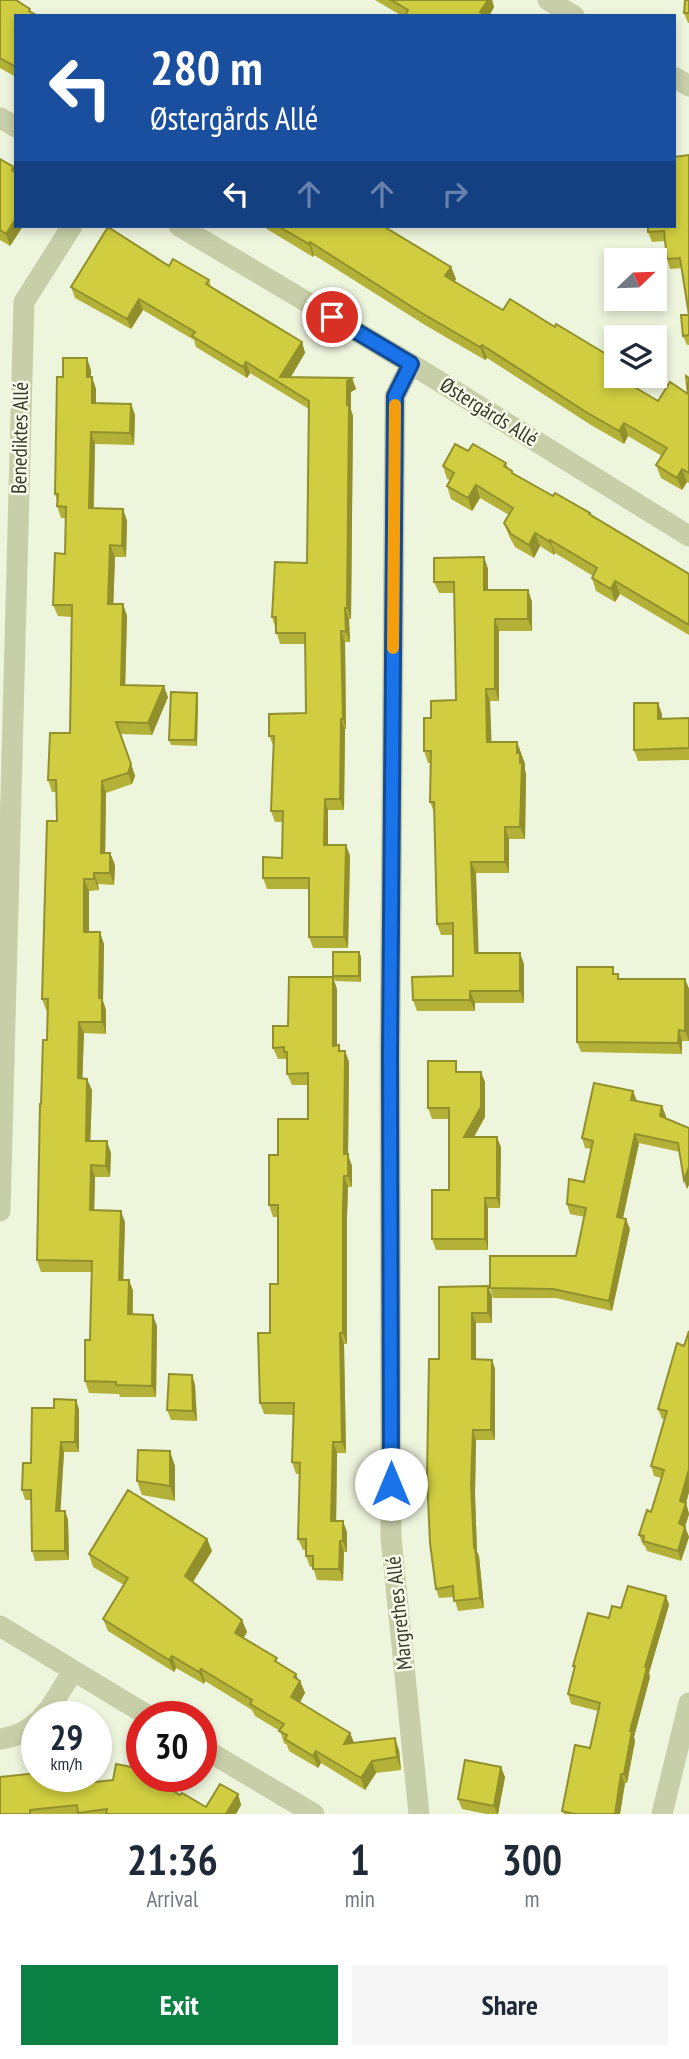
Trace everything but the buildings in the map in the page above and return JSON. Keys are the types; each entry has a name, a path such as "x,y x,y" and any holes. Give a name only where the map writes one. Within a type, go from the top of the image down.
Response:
{"street":[{"path":"548,0 571,14"},
{"name":"Benediktes Allé","path":"0,1211 24,302 71,228"},
{"name":"Østergårds Allé","path":"182,228 411,364 689,536"},
{"name":"Margrethes Allé","path":"411,364 395,396 390,1041 391,1537 419,1814"},
{"path":"0,1626 126,1703"},
{"path":"54,1701 73,1671"},
{"path":"663,1814 689,1703"},
{"path":"0,1739 21,1732"},
{"path":"217,1756 314,1814"}],"slow traffic":[{"path":"393,648 395,405"}],"route":[{"path":"332,317 411,364 395,396 390,1054 391,1484"}]}
